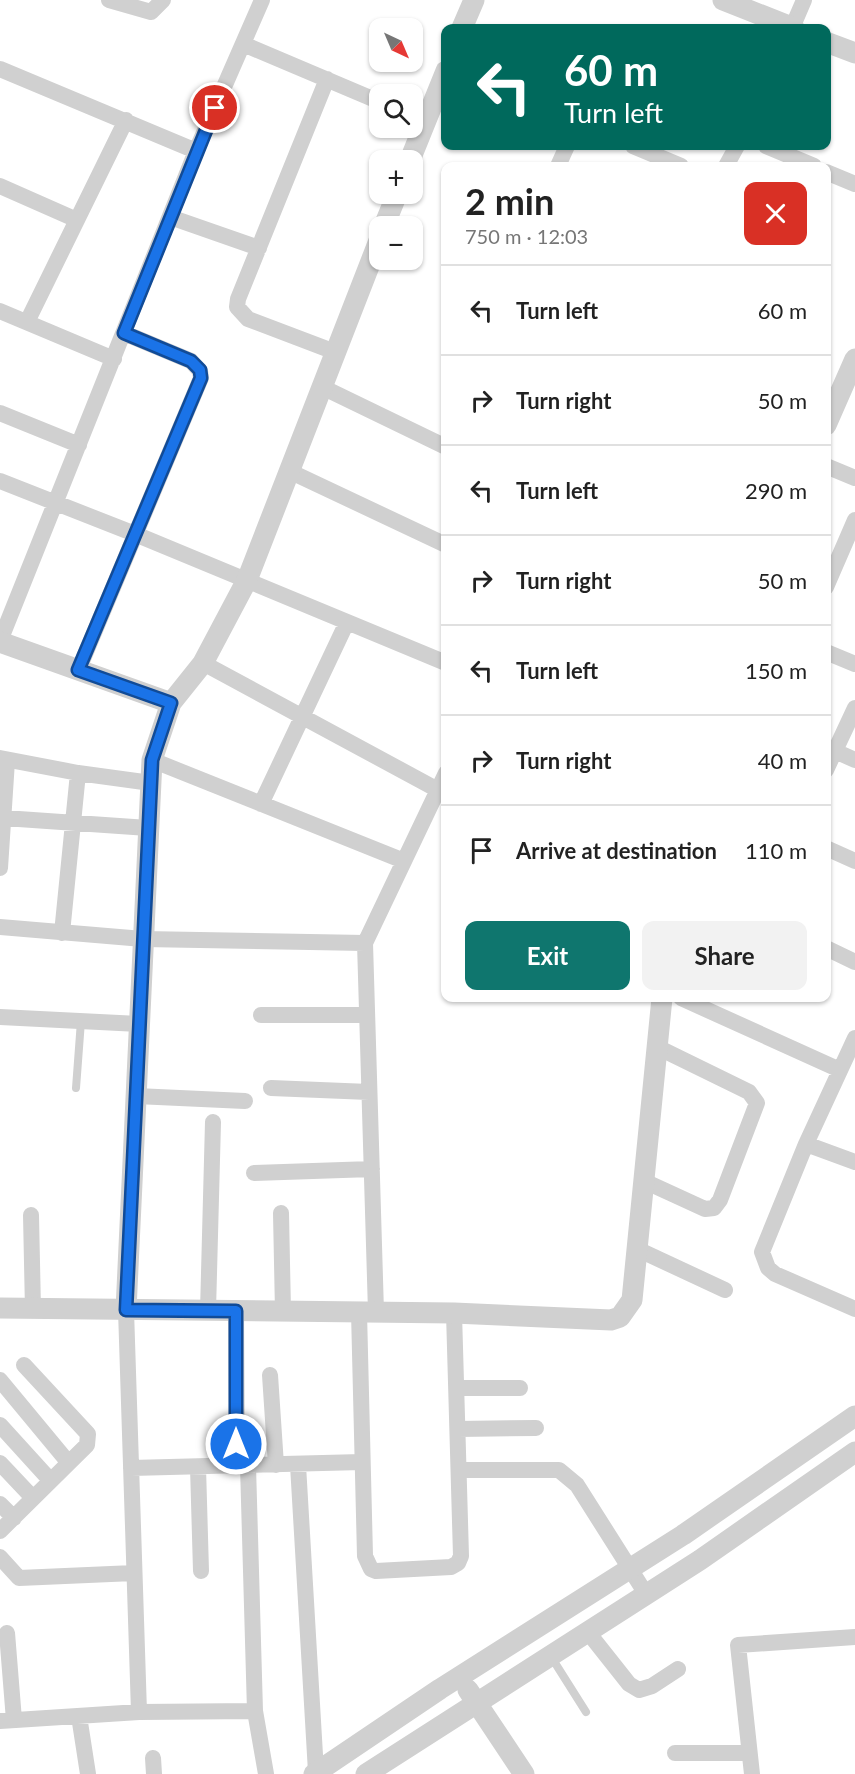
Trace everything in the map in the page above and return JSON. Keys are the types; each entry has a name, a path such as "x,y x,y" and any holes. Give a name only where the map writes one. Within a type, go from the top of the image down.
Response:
{"street":[{"path":"109,0 151,12 163,0"},
{"path":"171,703 0,642 196,151 262,0"},
{"path":"723,0 783,24"},
{"path":"795,24 804,0"},
{"path":"463,24 469,1"},
{"path":"243,44 369,97"},
{"path":"831,44 855,53"},
{"path":"0,69 196,151"},
{"path":"327,79 238,299 237,307 242,315 335,352"},
{"path":"423,111 441,80"},
{"path":"27,322 126,120"},
{"path":"643,150 671,162"},
{"path":"776,150 804,162"},
{"path":"831,179 855,184"},
{"path":"0,186 77,220"},
{"path":"170,217 259,248"},
{"path":"139,1712 126,1310 152,760 171,703 203,663 247,580 369,266"},
{"path":"0,311 114,359"},
{"path":"78,670 201,378 200,370 191,361 124,333"},
{"path":"831,414 855,359"},
{"path":"321,387 441,440"},
{"path":"0,413 79,445"},
{"path":"831,468 855,478"},
{"path":"289,471 441,543"},
{"path":"0,481 135,534 441,661"},
{"path":"831,575 855,520"},
{"path":"261,804 347,622"},
{"path":"203,663 438,790"},
{"path":"831,759 855,708"},
{"path":"835,751 855,760"},
{"path":"0,868 4,818 4,760 151,783"},
{"path":"152,760 404,861"},
{"path":"62,933 78,773"},
{"path":"441,784 365,943 372,1170 362,1462 365,1556 371,1569 376,1571 451,1567 458,1563 461,1556 454,1313"},
{"path":"4,818 148,828"},
{"path":"831,850 855,861"},
{"path":"0,927 143,939 365,943"},
{"path":"831,950 855,962"},
{"path":"0,1308 454,1313 611,1320 620,1317 632,1300 662,1002"},
{"path":"690,1002 840,1070"},
{"path":"261,1015 367,1015"},
{"path":"0,1017 139,1024"},
{"path":"855,1038 806,1144 762,1252 764,1260 775,1274 855,1309"},
{"path":"644,1181 705,1209 714,1208 720,1200 757,1103 749,1092 657,1047"},
{"path":"271,1088 369,1092"},
{"path":"136,1096 245,1101"},
{"path":"207,1311 213,1122"},
{"path":"806,1144 854,1158"},
{"path":"254,1173 372,1170"},
{"path":"281,1213 283,1312"},
{"path":"31,1215 33,1310"},
{"path":"637,1249 725,1290"},
{"path":"236,1311 255,1711 266,1774"},
{"path":"0,1532 87,1445 88,1434 24,1365"},
{"path":"270,1375 276,1465"},
{"path":"0,1380 68,1462"},
{"path":"457,1388 520,1388"},
{"path":"315,1773 629,1569 855,1416"},
{"path":"0,1425 50,1480"},
{"path":"458,1429 536,1428"},
{"path":"366,1774 646,1594 855,1452"},
{"path":"131,1468 362,1462"},
{"path":"0,1463 33,1498"},
{"path":"298,1465 315,1773"},
{"path":"198,1467 201,1571"},
{"path":"459,1470 559,1470 577,1485 646,1594"},
{"path":"0,1504 14,1518"},
{"path":"0,1557 20,1578 135,1573"},
{"path":"587,1631 630,1684 639,1690 652,1686 678,1669"},
{"path":"7,1633 7,1720 139,1712 255,1711"},
{"path":"752,1774 738,1645 855,1637"},
{"path":"460,1677 524,1774"},
{"path":"79,1716 87,1774"},
{"path":"675,1753 749,1753"}],"lane":[{"path":"76,1088 81,1021"},
{"path":"550,1654 586,1712"}],"route":[{"path":"215,108 124,333 197,364 201,378 78,670 171,703 152,760 126,1310 236,1311 236,1444"}]}
